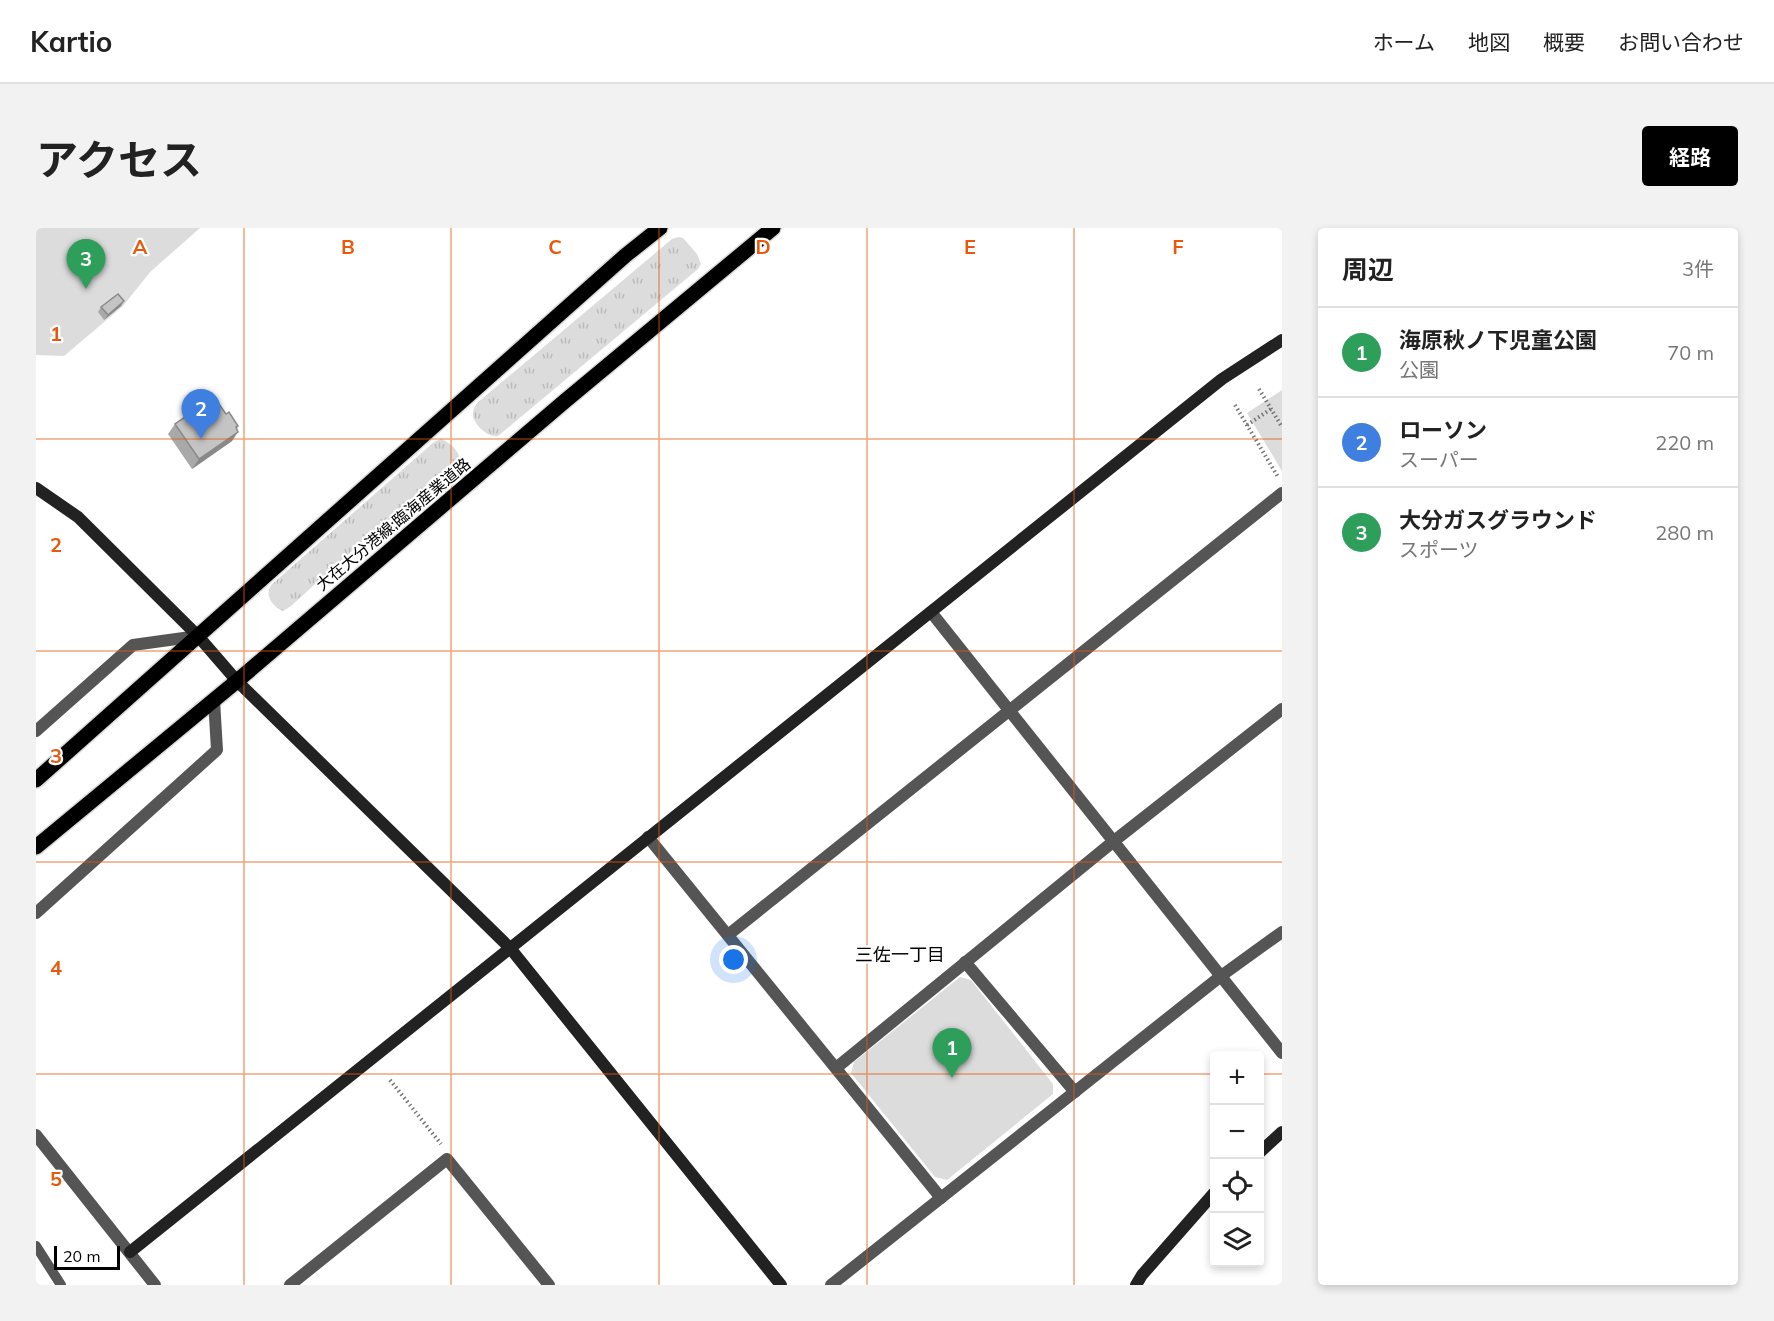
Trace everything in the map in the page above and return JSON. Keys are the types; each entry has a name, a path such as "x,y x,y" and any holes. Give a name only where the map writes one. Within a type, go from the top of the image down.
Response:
{"main road":[{"path":"36,780 626,255 660,228"},
{"name":"大在大分港線;臨海産業道路","path":"36,847 237,681 773,228"}],"street":[{"path":"130,1252 1222,379 1282,340"},
{"path":"728,935 1010,710 1281,486"},
{"path":"36,488 78,517 198,636 237,681 510,948 781,1285"},
{"path":"931,612 1282,1053"},
{"path":"36,731 134,645 198,636"},
{"path":"36,913 217,750 214,700"},
{"path":"836,1068 1114,841 1282,709"},
{"path":"648,837 941,1198"},
{"path":"831,1285 1221,976 1282,932"},
{"path":"965,962 1075,1092"},
{"path":"1264,1148 1282,1132"},
{"path":"36,1135 155,1285"},
{"path":"290,1285 447,1159 549,1285"},
{"path":"1136,1285 1142,1275 1210,1199"}],"lane":[{"path":"36,1246 61,1285"}],"path":[{"path":"1259,389 1282,427"},
{"path":"1235,405 1281,486"},
{"path":"1247,424 1271,409"},
{"path":"390,1080 443,1148 447,1159"}],"green space":[{"path":"36,228 200,228 150,272 123,306 64,356 36,355"},
{"path":"683,238 697,254 701,264 698,269 498,436 491,435 479,427 473,414 477,403 672,239"},
{"path":"1282,390 1282,471 1247,413"},
{"path":"441,439 449,443 458,453 458,466 367,537 291,606 283,611 273,604 269,597 271,585 434,442"},
{"path":"960,977 971,980 1053,1084 1053,1094 947,1180 935,1177 851,1073 854,1062"}],"building":[{"path":"118,294 124,301 108,315 101,307"},
{"path":"214,397 226,414 229,412 238,426 236,427 238,432 199,459 175,424"}],"place":[{"name":"大分ガスグラウンド","path":"86,289"},
{"name":"ローソン","path":"201,439"},
{"name":"海原秋ノ下児童公園","path":"952,1078"}],"district":[{"name":"三佐一丁目","path":"900,954"}]}
